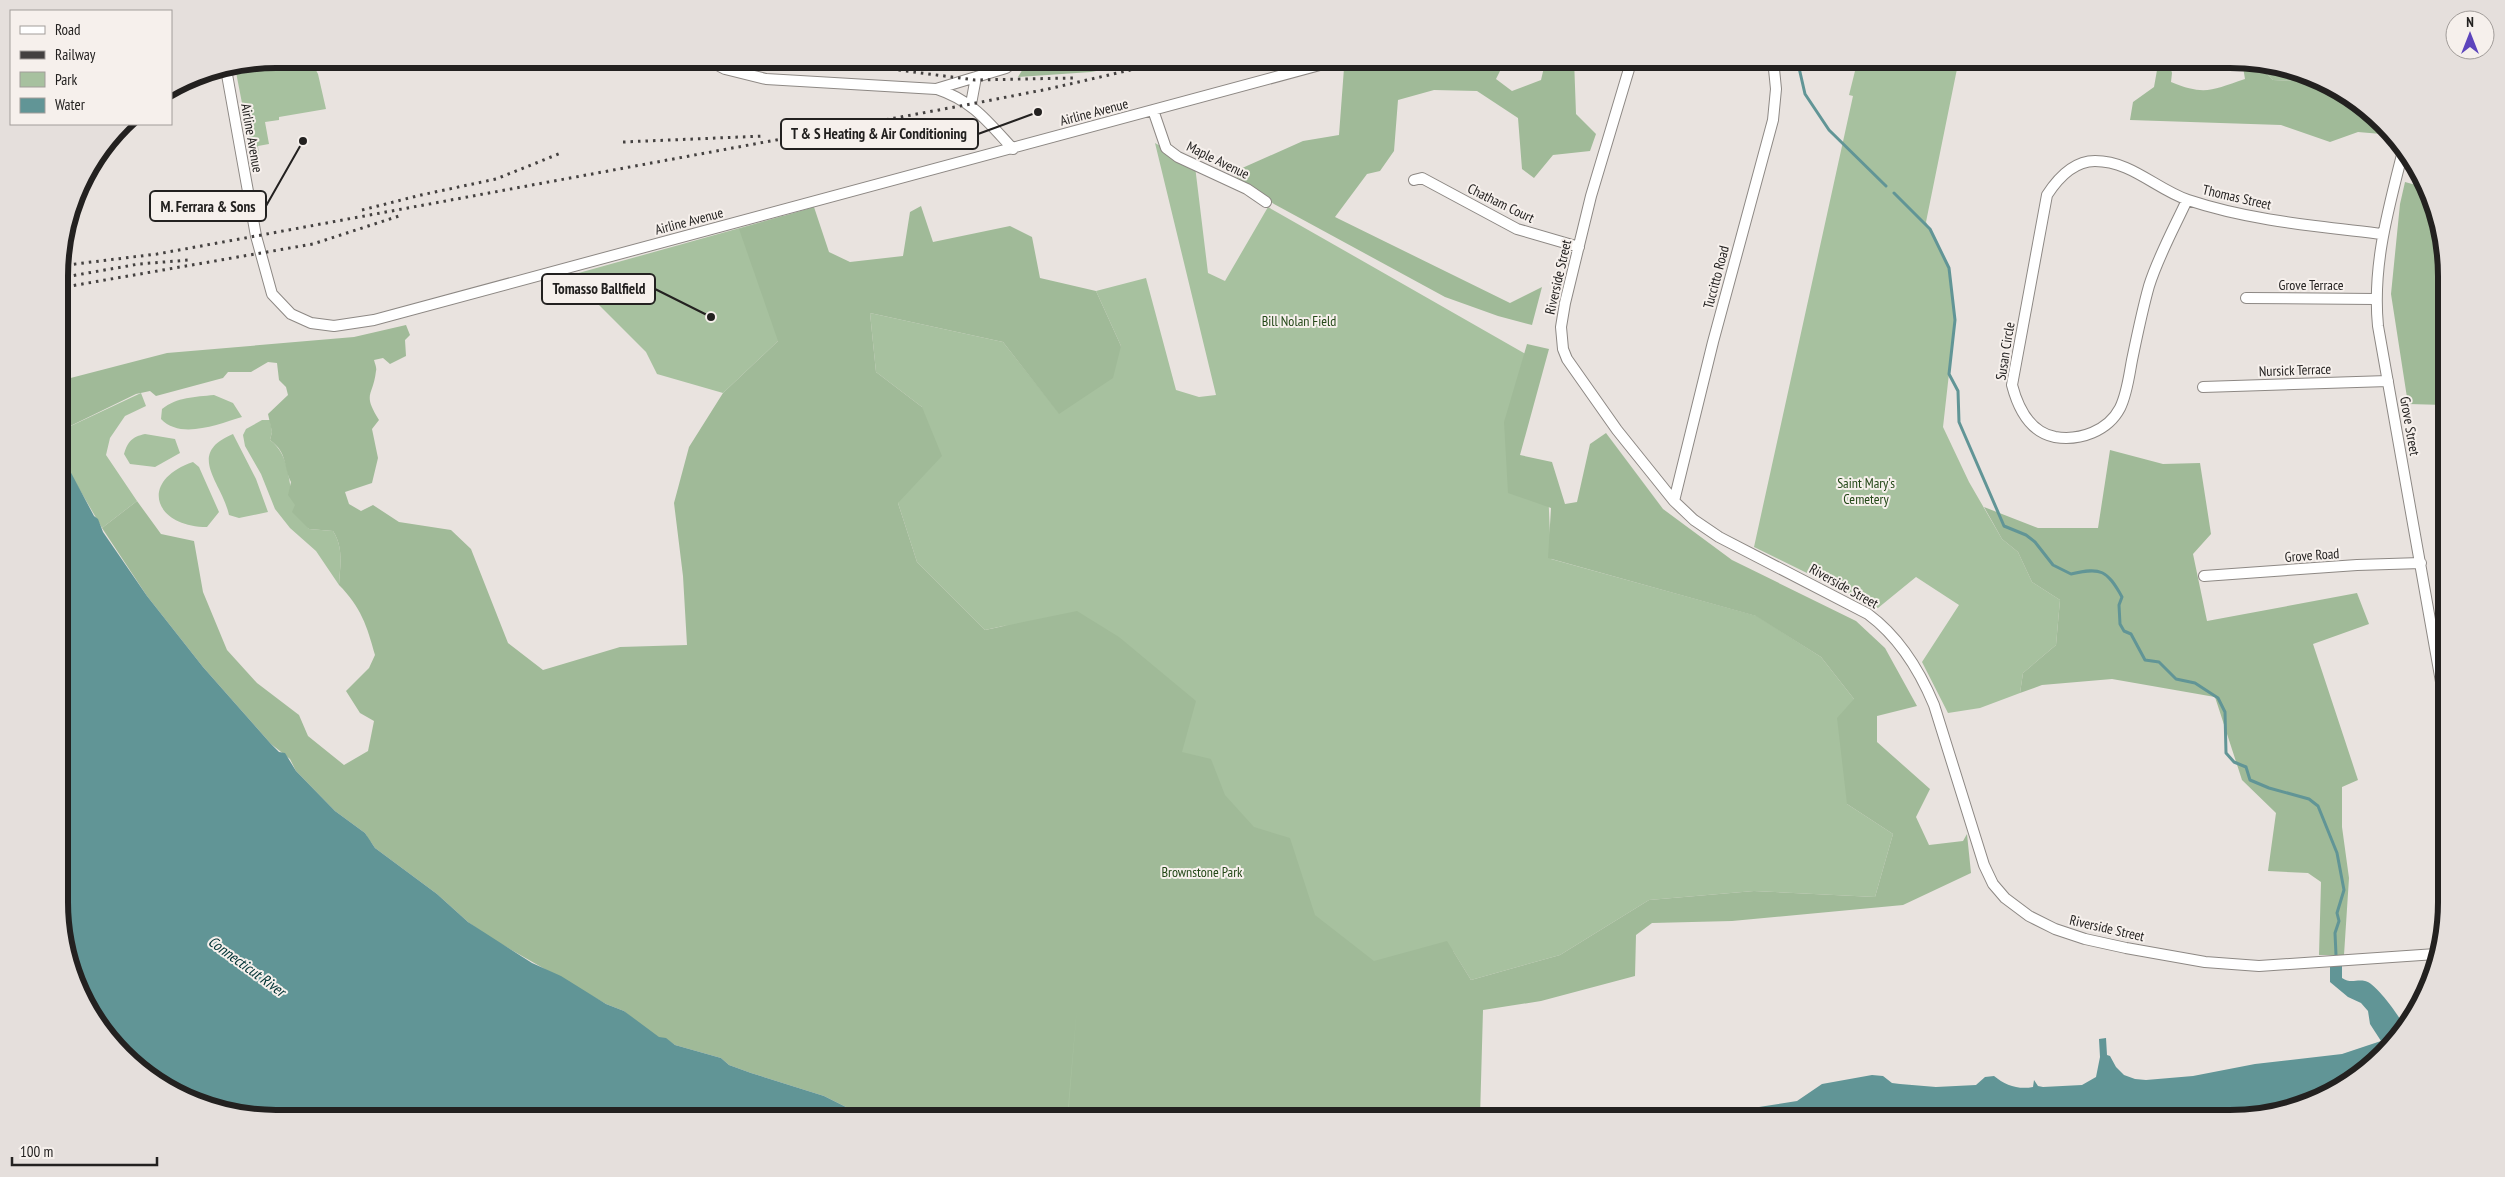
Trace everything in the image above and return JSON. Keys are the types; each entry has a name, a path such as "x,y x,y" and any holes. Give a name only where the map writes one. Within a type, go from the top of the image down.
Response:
{"street":[{"path":"723,68 766,79 936,89 957,96 971,104 1014,149"},
{"path":"936,89 1006,68"},
{"name":"Airline Avenue","path":"227,74 256,236 270,290 275,299 299,319 323,326 341,326 374,320 1014,149 1309,68"},
{"name":"Riverside Street","path":"1629,68 1591,196 1563,315 1561,327 1563,349 1578,376 1611,422 1674,501 1694,520 1719,538 1842,599 1884,625 1912,662 1934,705 1984,865 1993,884 2005,898 2029,916 2055,929 2086,939 2232,965 2293,965 2430,954"},
{"name":"Tuccitto Road","path":"1674,501 1713,342 1773,120 1776,89 1774,68"},
{"path":"971,104 976,77"},
{"name":"Maple Avenue","path":"1153,110 1166,148 1178,157 1247,189 1266,202"},
{"name":"Grove Street","path":"2401,159 2382,234 2375,299 2378,326 2438,663"},
{"name":"Thomas Street","path":"2093,161 2120,165 2187,200 2256,218 2382,234"},
{"name":"Susan Circle","path":"2093,161 2073,167 2058,178 2047,194 2012,385 2017,406 2032,426 2054,437 2075,438 2097,431 2112,420 2120,407 2150,284 2187,200"},
{"name":"Chatham Court","path":"1414,180 1422,178 1517,229 1579,247"},
{"name":"Grove Terrace","path":"2246,298 2375,299"},
{"name":"Nursick Terrace","path":"2203,387 2388,381"},
{"name":"Grove Road","path":"2204,576 2358,565 2421,563"}],"green space":[{"path":"262,68 315,68 318,74 326,109 279,117 279,120 265,122 269,144 258,146 259,156 253,160 236,72"},
{"path":"1024,68 1113,68 1091,72 1018,77"},
{"path":"1344,68 1502,68 1496,79 1512,91 1541,80 1544,68 1574,68 1576,114 1596,134 1590,151 1553,155 1534,178 1522,169 1518,118 1477,91 1434,90 1398,100 1394,151 1380,171 1367,174 1335,217 1510,303 1542,287 1532,325 1498,316 1445,297 1274,204 1231,173 1303,141 1339,135"},
{"name":"Saint Mary's Cemetery","path":"1856,68 1957,68 1926,222 1949,268 1955,320 1943,427 1969,482 2002,539 2018,552 2032,582 2060,600 2056,645 2023,673 2020,693 1980,708 1948,713 1922,662 1959,605 1916,577 1878,608 1754,547 1853,96 1849,95"},
{"path":"2157,68 2171,68 2171,82 2201,90 2216,88 2245,79 2243,68 2256,69 2261,73 2267,74 2273,80 2296,81 2296,79 2333,95 2367,119 2382,134 2358,132 2330,142 2281,125 2130,120 2133,102 2154,87"},
{"path":"2259,70 2296,79 2296,81 2273,80 2267,74 2261,73"},
{"name":"Brownstone Park","path":"1155,143 1195,166 1208,273 1225,281 1268,207 1538,361 1512,457 1548,487 1551,559 1757,616 1821,657 1854,699 1847,804 1893,834 1875,897 1754,891 1649,900 1560,955 1471,980 1453,951 1460,1110 894,1110 369,841 366,836 562,740 1008,625 985,630 917,562 898,503 922,407 876,372 870,313 1003,342 1059,413 1121,346 1096,291 1146,278 1176,390 1199,397 1216,395"},
{"path":"2405,182 2417,185 2430,222 2436,249 2438,276 2438,405 2408,404 2391,294 2400,204"},
{"path":"921,206 933,242 1010,226 1032,237 1040,278 1096,291 1121,346 1113,378 1059,414 1003,342 870,313 876,372 922,407 942,456 898,503 917,562 985,630 1077,611 1119,637 1196,701 1182,752 1211,759 1225,795 1254,827 1290,838 1315,915 1374,961 1447,941 1471,980 1560,955 1649,900 1754,891 1875,897 1893,834 1847,804 1837,718 1854,699 1821,657 1756,616 1548,558 1551,508 1508,493 1504,422 1527,344 1549,349 1520,455 1552,462 1565,504 1577,502 1590,444 1606,433 1663,509 1732,560 1856,621 1885,648 1917,706 1877,716 1877,742 1930,789 1916,817 1929,845 1963,841 1967,834 1971,873 1903,905 1732,921 1652,923 1636,935 1635,976 1541,1001 1483,1010 1480,1110 1069,1110 1077,1007 1068,1110 863,1110 846,1107 824,1096 751,1073 729,1065 721,1058 675,1045 666,1039 659,1038 624,1011 606,1004 489,937 468,922 437,894 375,848 365,833 335,811 296,771 290,759 271,744 203,667 147,596 102,528 137,501 161,534 194,541 203,592 227,650 257,683 299,715 308,736 344,765 368,751 374,721 360,713 346,691 369,668 375,655 358,609 339,585 340,551 333,531 309,529 292,512 295,505 288,495 291,482 280,450 270,440 272,432 268,414 288,395 286,387 279,380 277,363 268,362 251,372 228,372 223,378 156,396 150,391 136,394 68,427 68,379 167,353 354,337 406,325 410,335 405,340 406,356 390,364 383,358 374,360 376,370 370,399 379,420 372,429 378,458 372,483 345,492 349,504 361,511 373,505 399,522 451,530 471,549 508,643 543,670 620,647 687,645 683,576 674,503 689,447 723,393 778,341 739,229 814,207 829,252 850,262 903,256 910,212"},
{"path":"783,216 778,341 723,393 657,374 646,352 588,294 575,274"},
{"path":"141,393 146,406 125,416 110,438 106,455 137,501 102,528 68,470 68,427"},
{"path":"214,395 233,403 242,417 211,426 189,429 179,429 161,419 162,409 174,402 186,398"},
{"path":"262,420 270,420 272,432 270,440 282,454 292,496 298,511 309,529 333,531 336,537 340,550 339,585 316,551 290,528 275,509 261,474 245,446 243,435 246,429"},
{"path":"145,434 175,439 180,453 155,467 130,464 124,454 127,446 134,438"},
{"path":"233,434 256,479 268,512 239,518 229,515 210,470 209,460 211,450 219,442"},
{"path":"2110,450 2163,464 2200,463 2211,534 2193,554 2207,621 2357,593 2369,624 2313,644 2358,780 2342,787 2342,827 2349,878 2344,955 2319,955 2321,882 2308,873 2268,871 2276,813 2242,780 2215,697 2112,679 2042,685 2020,693 2023,673 2056,645 2060,600 2032,582 2018,552 2002,539 1984,507 2038,528 2098,528"},
{"path":"193,462 199,467 219,512 207,527 189,525 175,520 165,511 160,502 159,491 165,480 176,470"}],"water":[{"name":"Connecticut River","path":"68,467 94,516 98,519 103,532 147,596 203,667 271,744 279,752 285,753 296,771 335,811 365,833 375,848 437,894 468,922 532,963 561,976 606,1004 624,1011 659,1037 666,1038 675,1045 721,1058 729,1065 751,1073 824,1096 846,1107 863,1110 276,1110 249,1108 196,1094 172,1082 138,1058 119,1039 95,1005 83,981 69,928"},
{"path":"2330,966 2342,966 2342,978 2351,981 2365,981 2375,987 2400,1019 2386,1039 2367,1058 2333,1082 2309,1094 2270,1105 2229,1110 1739,1110 1797,1101 1822,1084 1872,1075 1883,1076 1892,1083 1936,1087 1976,1085 1985,1077 1994,1076 2007,1084 2022,1088 2033,1087 2034,1080 2038,1086 2043,1087 2082,1085 2096,1077 2100,1057 2099,1039 2106,1038 2107,1055 2110,1056 2116,1067 2124,1075 2146,1080 2193,1076 2255,1064 2342,1054 2381,1041 2370,1024 2368,1011 2361,1003 2348,997 2330,982"}],"waterway":[{"path":"1799,68 1805,94 1829,130 1886,186"},
{"path":"1894,193 1930,229 1949,268 1955,320 1949,374 1958,391 1959,422 2004,526 2026,535 2035,542 2053,565 2071,574 2096,571 2107,576 2122,597 2119,605 2120,624 2124,631 2131,634 2145,660 2159,662 2176,679 2195,683 2218,698 2225,712 2226,753 2234,762 2246,767 2250,780 2269,788 2309,799 2318,806 2337,853 2344,890 2337,913 2339,921 2335,933 2336,955"}],"railway":[{"path":"883,68 975,80 1073,78"},
{"path":"68,265 157,254 971,104 1139,68"},
{"path":"623,142 764,136"},
{"path":"362,210 496,179 561,153"},
{"path":"68,286 313,244 399,216"},
{"path":"68,276 139,264 189,260"}],"place":[{"name":"T & S Heating & Air Conditioning","path":"1038,112"},
{"name":"M. Ferrara & Sons","path":"303,141"},
{"name":"Tomasso Ballfield","path":"711,317"}],"park label":[{"name":"Bill Nolan Field","path":"1299,321"}]}
